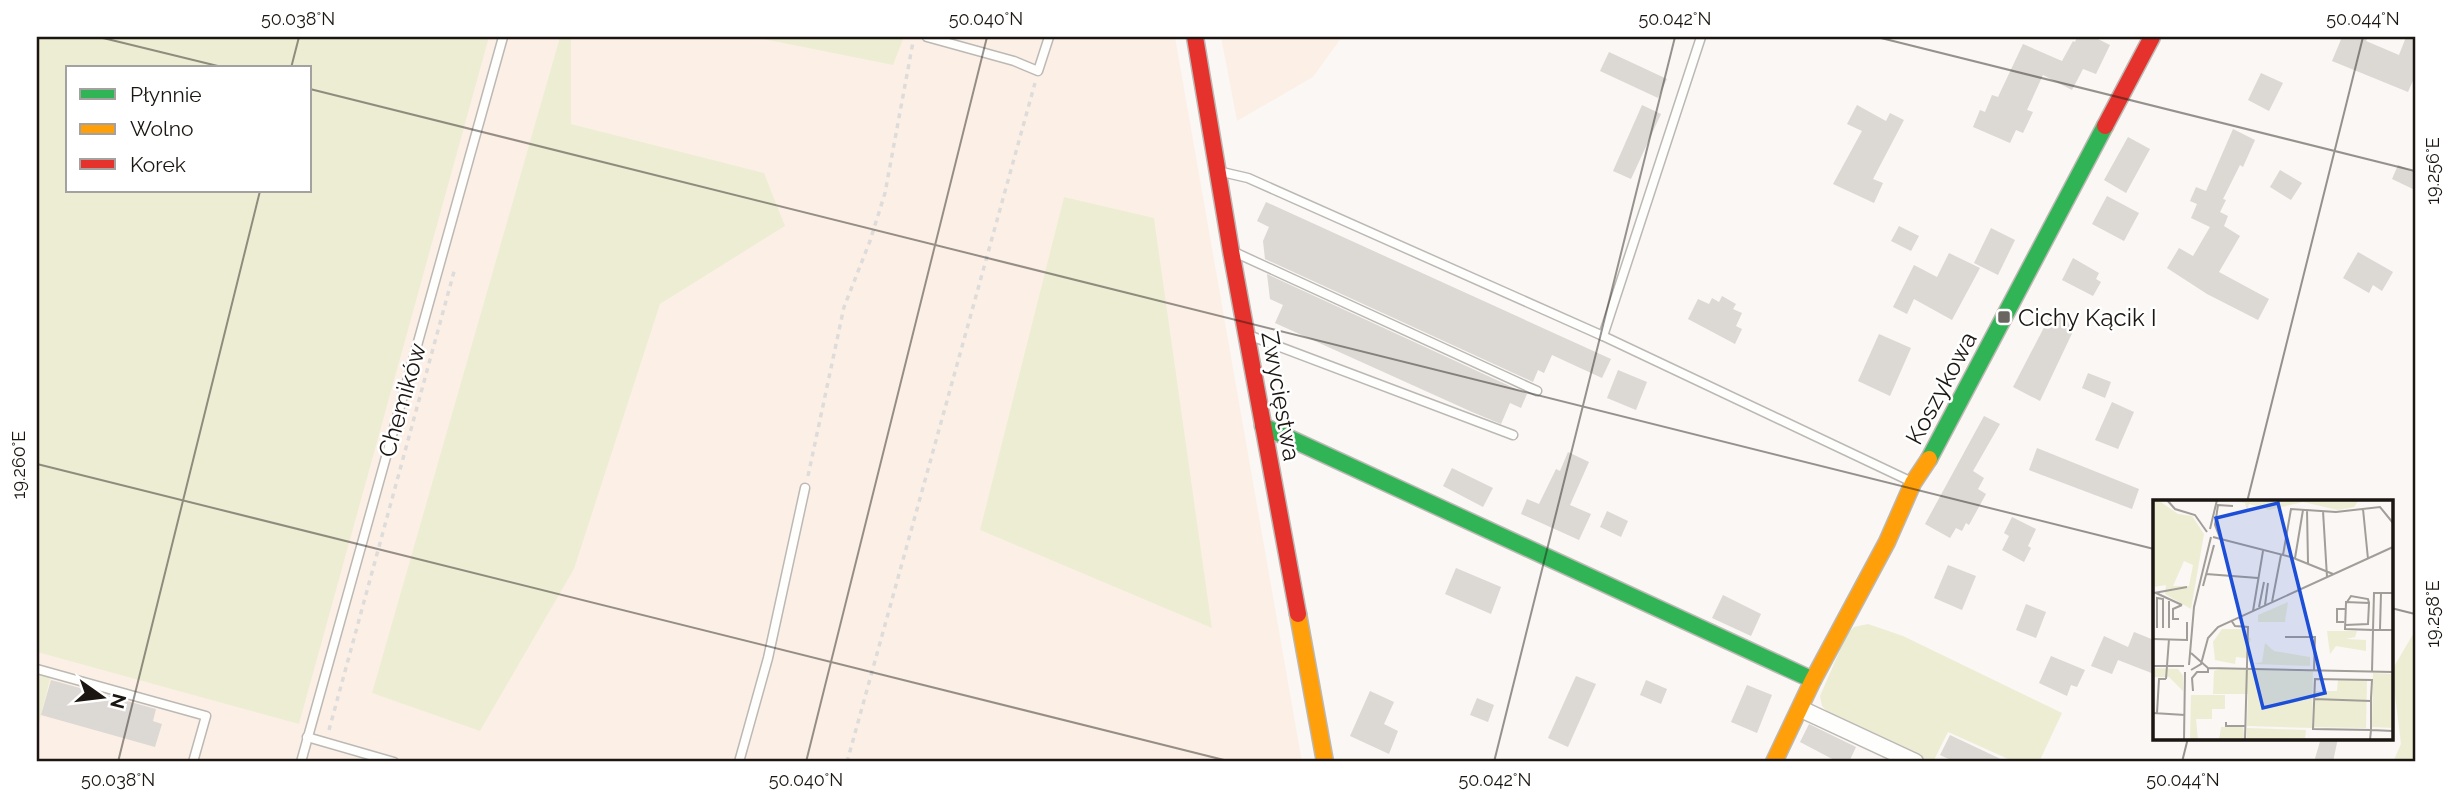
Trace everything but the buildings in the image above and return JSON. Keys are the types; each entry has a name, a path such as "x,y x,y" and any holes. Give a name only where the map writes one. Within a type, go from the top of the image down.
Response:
{"street":[{"name":"Zwycięstwa","path":"1195,37 1231,251 1325,762"},
{"name":"Koszykowa","path":"1774,762 1813,680 1887,542 1913,483 1936,448 2152,37"},
{"path":"1263,426 1813,680"},
{"path":"1801,709 1915,762"}],"lane":[{"name":"Chemików","path":"301,762 503,37"},
{"path":"927,37 1014,61 1038,71 1049,37"},
{"path":"1603,336 1701,37"},
{"path":"1219,172 1248,178 1603,336 1913,483"},
{"path":"1231,251 1536,391"},
{"path":"1248,334 1513,435"},
{"path":"739,762 768,658 805,488"},
{"path":"37,669 206,716 193,762"},
{"path":"307,737 394,762"}],"path":[{"path":"805,488 844,307 870,241 885,193 914,37"},
{"path":"847,762 1038,71"},
{"path":"326,743 457,263"}],"shaded area":[{"path":"37,37 1175,37 1302,762 37,762"},
{"path":"1221,37 1342,37 1313,77 1237,121"}],"green space":[{"path":"37,37 489,37 299,724 37,652"},
{"path":"560,37 571,37 571,124 764,173 785,226 660,304 574,569 480,731 372,693"},
{"path":"753,37 904,37 893,65"},
{"path":"1064,197 1154,218 1212,628 980,530"},
{"path":"1868,624 1903,636 2062,713 2039,762 2015,762 1948,732 1933,762 1926,762 1835,719 1822,706 1820,696 1847,634 1854,627"},
{"path":"2415,631 2415,762 2393,762 2401,744 2392,670"},
{"path":"37,671 51,675 37,731"}],"traffic: fast":[{"path":"1929,459 2105,126"},
{"path":"1263,426 1813,680"}],"traffic: slow":[{"path":"1774,762 1813,680 1887,542 1913,483 1929,459"},
{"path":"1298,614 1325,762"}],"traffic: jam":[{"path":"1195,37 1231,251 1298,614"},
{"path":"2105,126 2152,37"}],"place":[{"name":"Cichy Kącik I","path":"2004,317"}]}
